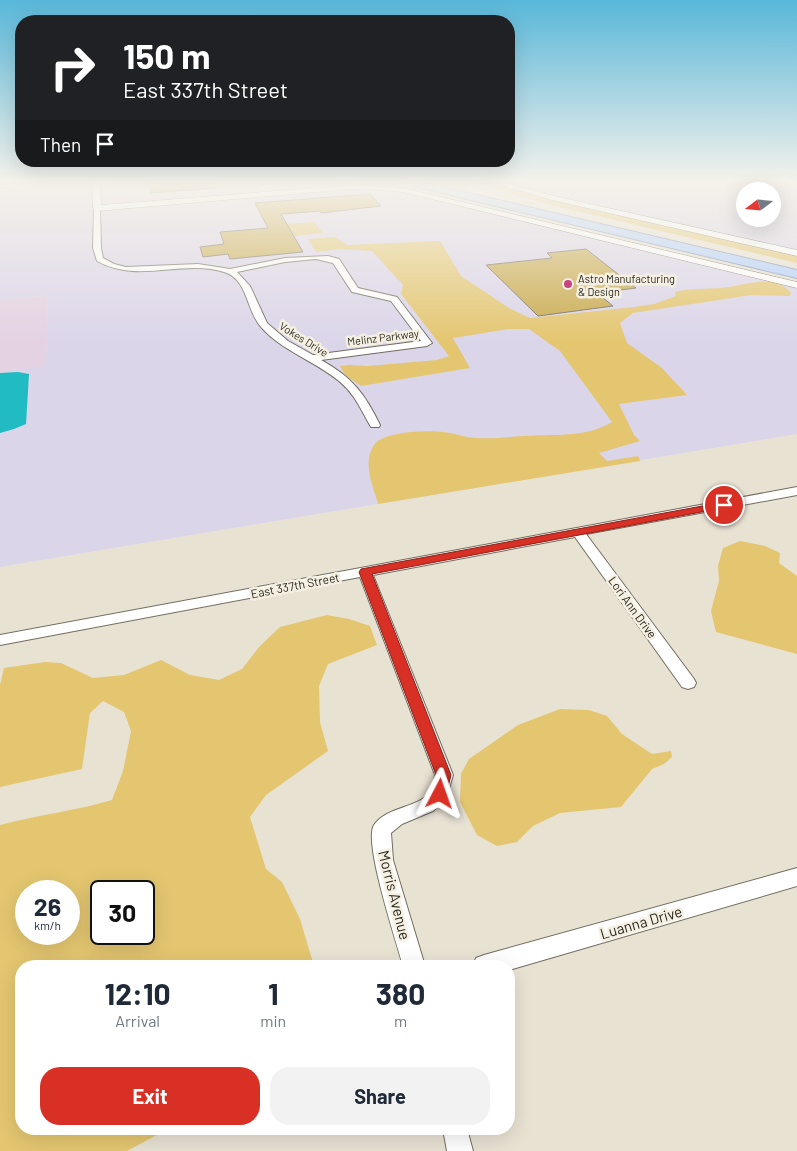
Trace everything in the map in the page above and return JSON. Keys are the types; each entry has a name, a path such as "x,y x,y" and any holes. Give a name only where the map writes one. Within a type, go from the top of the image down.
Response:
{"highway":[{"path":"631,235 797,274"},
{"path":"666,235 797,264"}],"street":[{"path":"97,235 97,248 100,259 113,266 139,269 213,266 230,271"},
{"path":"588,235 797,285"},
{"path":"715,235 797,253"},
{"name":"Melinz Parkway","path":"230,271 273,262 322,256 331,258 336,261 355,290 394,299 427,343 313,358"},
{"name":"Vokes Drive","path":"230,271 240,276 245,283 255,311 262,323 287,344 332,370 355,389 375,425"},
{"name":"East 337th Street","path":"0,640 797,491"},
{"name":"Lori Ann Drive","path":"578,532 688,683"},
{"name":"Morris Avenue","path":"365,572 444,775 440,794 427,805 395,818 381,830 383,860 412,960"},
{"name":"Luanna Drive","path":"505,960 797,877"},
{"path":"456,1135 460,1151"}],"shaded area":[{"path":"0,235 600,235 797,283 797,434 0,567 0,372 46,366 48,295 0,300"},
{"path":"677,235 707,235 797,255 797,263"},
{"path":"722,235 797,235 797,252"},
{"path":"335,237 347,245 440,241 461,276 509,308 530,318 654,304 676,296 675,292 692,289 722,288 758,282 776,283 791,293 789,296 751,295 633,313 620,323 627,343 662,368 687,395 619,404 634,435 640,441 599,453 607,461 638,456 640,461 378,504 371,482 369,459 374,445 386,437 406,432 427,431 483,438 569,434 591,431 612,422 560,351 529,329 508,329 453,338 470,368 361,386 345,375 340,366 367,366 437,360 449,356 401,294 403,285 372,251 340,249 316,252 308,239"},
{"path":"48,295 46,367 0,372 0,300"},
{"path":"740,541 765,546 780,553 779,563 797,576 797,654 716,632 711,611 719,581 718,566 723,548"},
{"path":"327,615 349,619 370,626 377,645 328,664 319,686 320,722 328,751 266,795 250,817 266,869 282,882 300,919 312,960 15,960 15,1135 157,1135 127,1151 0,1151 0,825 112,800 123,771 131,731 124,712 103,701 90,713 82,769 0,787 0,685 4,668 45,662 61,663 93,678 124,675 161,660 190,675 219,680 242,669 259,647 280,627"},
{"path":"560,709 589,710 607,716 622,734 652,754 671,751 672,757 664,764 652,769 621,807 560,813 533,826 517,842 497,846 477,835 460,802 461,774 469,759 518,725"}],"water":[{"path":"18,372 29,374 26,424 0,433 0,373"}],"building":[{"path":"221,235 293,235 303,252 230,259 228,254 203,257 200,247 224,244"},
{"name":"Astro Manufacturing & Design","path":"586,249 636,288 597,293 613,306 538,316 486,265 552,258 547,253"}],"place":[{"name":"Astro Manufacturing & Design","path":"568,284"}],"route":[{"path":"440,794 444,775 365,572 724,505"}]}
